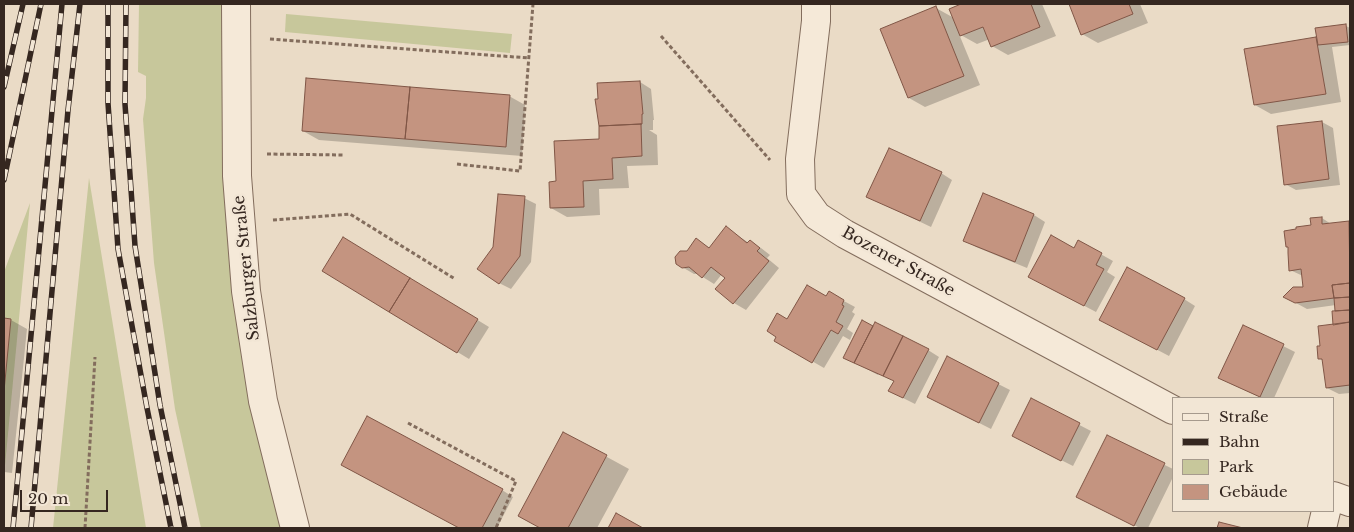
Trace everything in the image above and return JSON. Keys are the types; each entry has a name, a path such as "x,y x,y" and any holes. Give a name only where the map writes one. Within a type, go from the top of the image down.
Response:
{"street":[{"name":"Salzburger Straße","path":"236,4 237,176 246,290 263,401 295,528"},
{"path":"800,194 800,159 816,21 816,4"},
{"name":"Bozener Straße","path":"800,194 817,216 846,234 1172,409"},
{"path":"1334,496 1350,502"},
{"path":"1322,528 1326,512"}],"path":[{"path":"457,164 520,171 533,4"},
{"path":"661,36 800,194"},
{"path":"270,39 529,58"},
{"path":"267,154 344,155"},
{"path":"273,220 350,214 456,278"},
{"path":"85,528 95,357"},
{"path":"408,423 516,481 496,528"}],"green space":[{"path":"139,4 236,4 237,175 295,528 201,528 175,409 154,263 143,119 146,98 146,76 138,72"},
{"path":"286,14 512,34 510,53 285,32"},
{"path":"89,178 146,528 53,528"},
{"path":"30,203 4,476 4,272"}],"building":[{"path":"961,4 1031,4 1040,27 991,47 983,27 960,36 949,9"},
{"path":"1069,4 1129,4 1133,14 1081,35"},
{"path":"936,6 964,76 908,98 880,29"},
{"path":"1346,24 1348,42 1318,45 1315,28"},
{"path":"1316,37 1326,94 1254,105 1244,49"},
{"path":"306,78 410,87 405,139 302,131"},
{"path":"640,81 642,124 599,126 595,99 598,99 597,83"},
{"path":"410,87 510,95 506,147 405,139"},
{"path":"1322,121 1329,179 1284,185 1277,126"},
{"path":"641,124 642,156 612,158 613,179 583,181 584,207 550,208 549,182 556,181 554,141 599,139 599,126"},
{"path":"889,148 942,172 920,221 866,197"},
{"path":"983,193 1034,214 1015,262 963,241"},
{"path":"498,194 525,196 520,256 499,284 477,269 493,247"},
{"path":"1322,217 1322,224 1349,221 1350,283 1332,285 1334,298 1295,303 1283,297 1293,287 1303,287 1301,269 1289,271 1288,247 1286,247 1284,231 1311,225 1310,218"},
{"path":"726,226 747,243 750,240 760,248 757,251 769,261 733,304 715,289 725,278 711,267 702,278 689,267 682,268 676,264 675,257 680,251 687,251 696,238 709,248"},
{"path":"1051,235 1074,248 1078,240 1102,253 1096,265 1104,269 1084,306 1028,277"},
{"path":"343,237 410,278 389,312 322,271"},
{"path":"1127,267 1185,298 1157,350 1099,320"},
{"path":"410,278 478,319 457,353 389,312"},
{"path":"1350,283 1350,297 1334,298 1332,285"},
{"path":"807,285 826,296 829,291 844,300 842,305 844,306 836,322 843,326 838,334 831,330 812,363 774,341 776,337 767,331 777,313 787,319"},
{"path":"1350,297 1350,310 1335,311 1334,298"},
{"path":"1350,310 1350,322 1333,325 1332,311"},
{"path":"4,318 11,319 4,391"},
{"path":"862,320 873,326 854,363 843,358"},
{"path":"875,322 903,336 883,376 854,363"},
{"path":"1350,322 1350,385 1326,388 1322,359 1318,359 1317,346 1320,346 1318,326"},
{"path":"1243,325 1284,344 1260,397 1218,378"},
{"path":"903,336 929,349 903,398 888,391 894,381 883,376"},
{"path":"947,356 999,383 979,423 927,397"},
{"path":"1031,398 1080,423 1061,461 1012,436"},
{"path":"367,416 503,489 482,528 459,528 341,465"},
{"path":"563,432 607,455 568,528 540,528 518,516"},
{"path":"1107,435 1165,463 1134,526 1076,497"},
{"path":"616,513 643,528 608,528"},
{"path":"1219,522 1243,528 1217,528"}],"railway":[{"path":"4,87 23,4"},
{"path":"4,180 41,4"},
{"path":"13,528 62,4"},
{"path":"31,528 68,110 80,4"},
{"path":"108,4 108,103 118,249 171,528"},
{"path":"126,4 125,104 135,246 160,405 185,528"}]}
